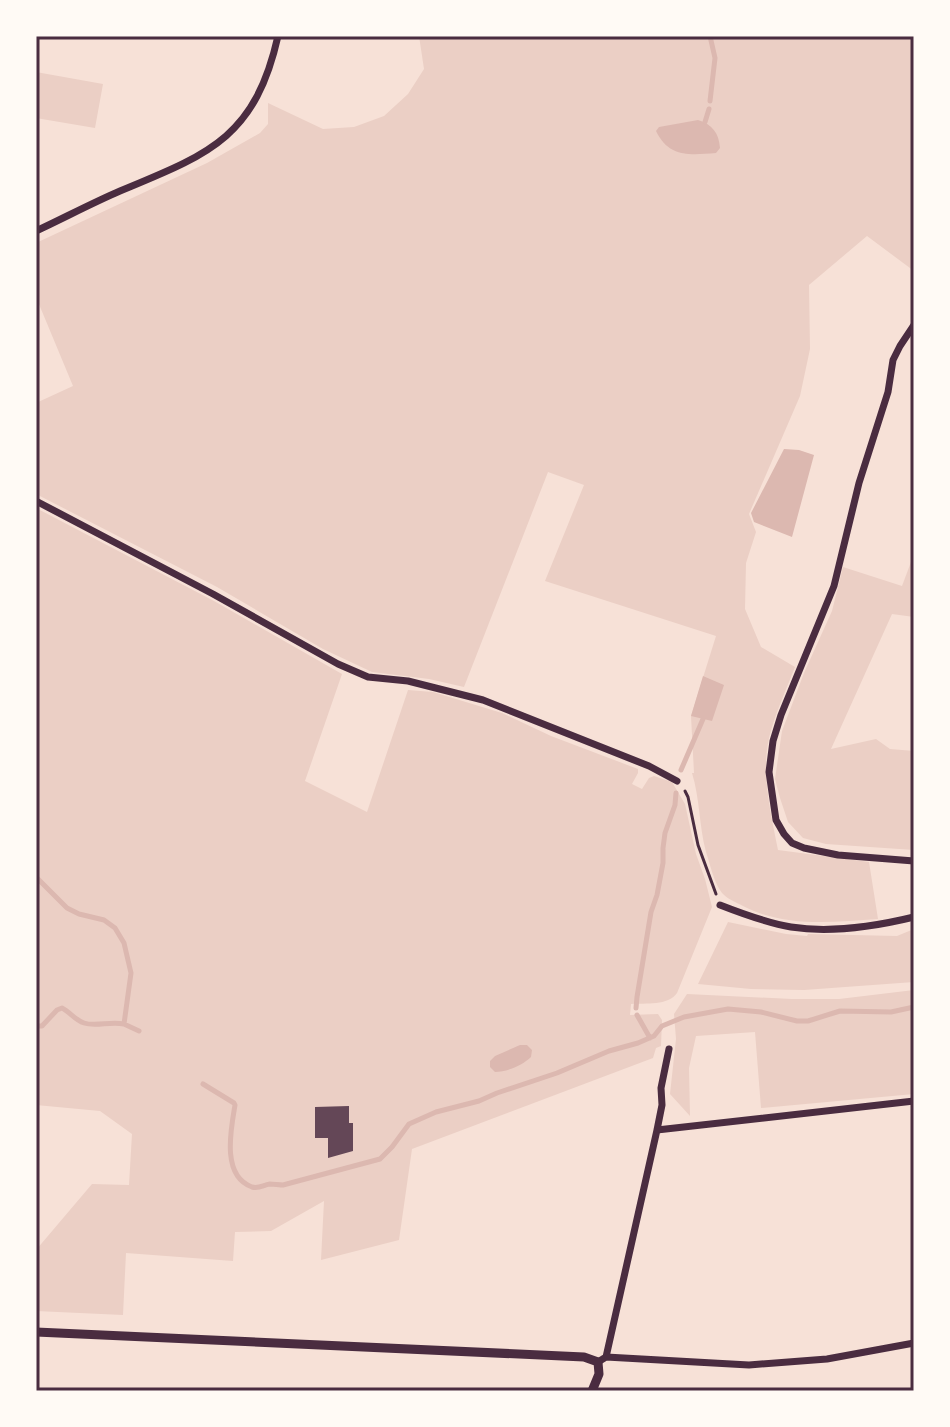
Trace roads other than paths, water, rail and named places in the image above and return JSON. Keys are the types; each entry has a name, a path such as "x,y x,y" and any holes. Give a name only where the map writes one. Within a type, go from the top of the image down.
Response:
{"street":[{"path":"36,231 113,194 173,170 223,140 257,99 267,77 278,36"},
{"path":"914,325 893,360 888,392 859,483 834,586 781,715 773,741 769,772 776,820 792,843 838,855 914,861"},
{"path":"36,501 227,601 338,664 368,677 408,681 483,700 649,766 677,781"},
{"path":"720,905 792,927 870,926 914,917"},
{"path":"592,1391 599,1374 657,1130 669,1049"},
{"path":"657,1130 914,1101"},
{"path":"36,1332 749,1365 827,1359 914,1343"}],"waterway":[{"path":"710,36 715,58 710,101"},
{"path":"705,122 709,109"},
{"path":"681,770 703,719"},
{"path":"636,1008 651,912 663,863 665,833 676,793"},
{"path":"36,877 67,908 104,920 115,928 124,943 131,973 124,1024 139,1031"},
{"path":"203,1084 235,1105 230,1151 232,1163 242,1181 252,1187 283,1185 380,1159 409,1124 638,1043 654,1036 662,1026 684,1017 728,1009 808,1021 840,1011 891,1012 914,1007"},
{"path":"36,1026 42,1026 62,1008 84,1023 124,1024"},
{"path":"637,1015 650,1038"}]}
